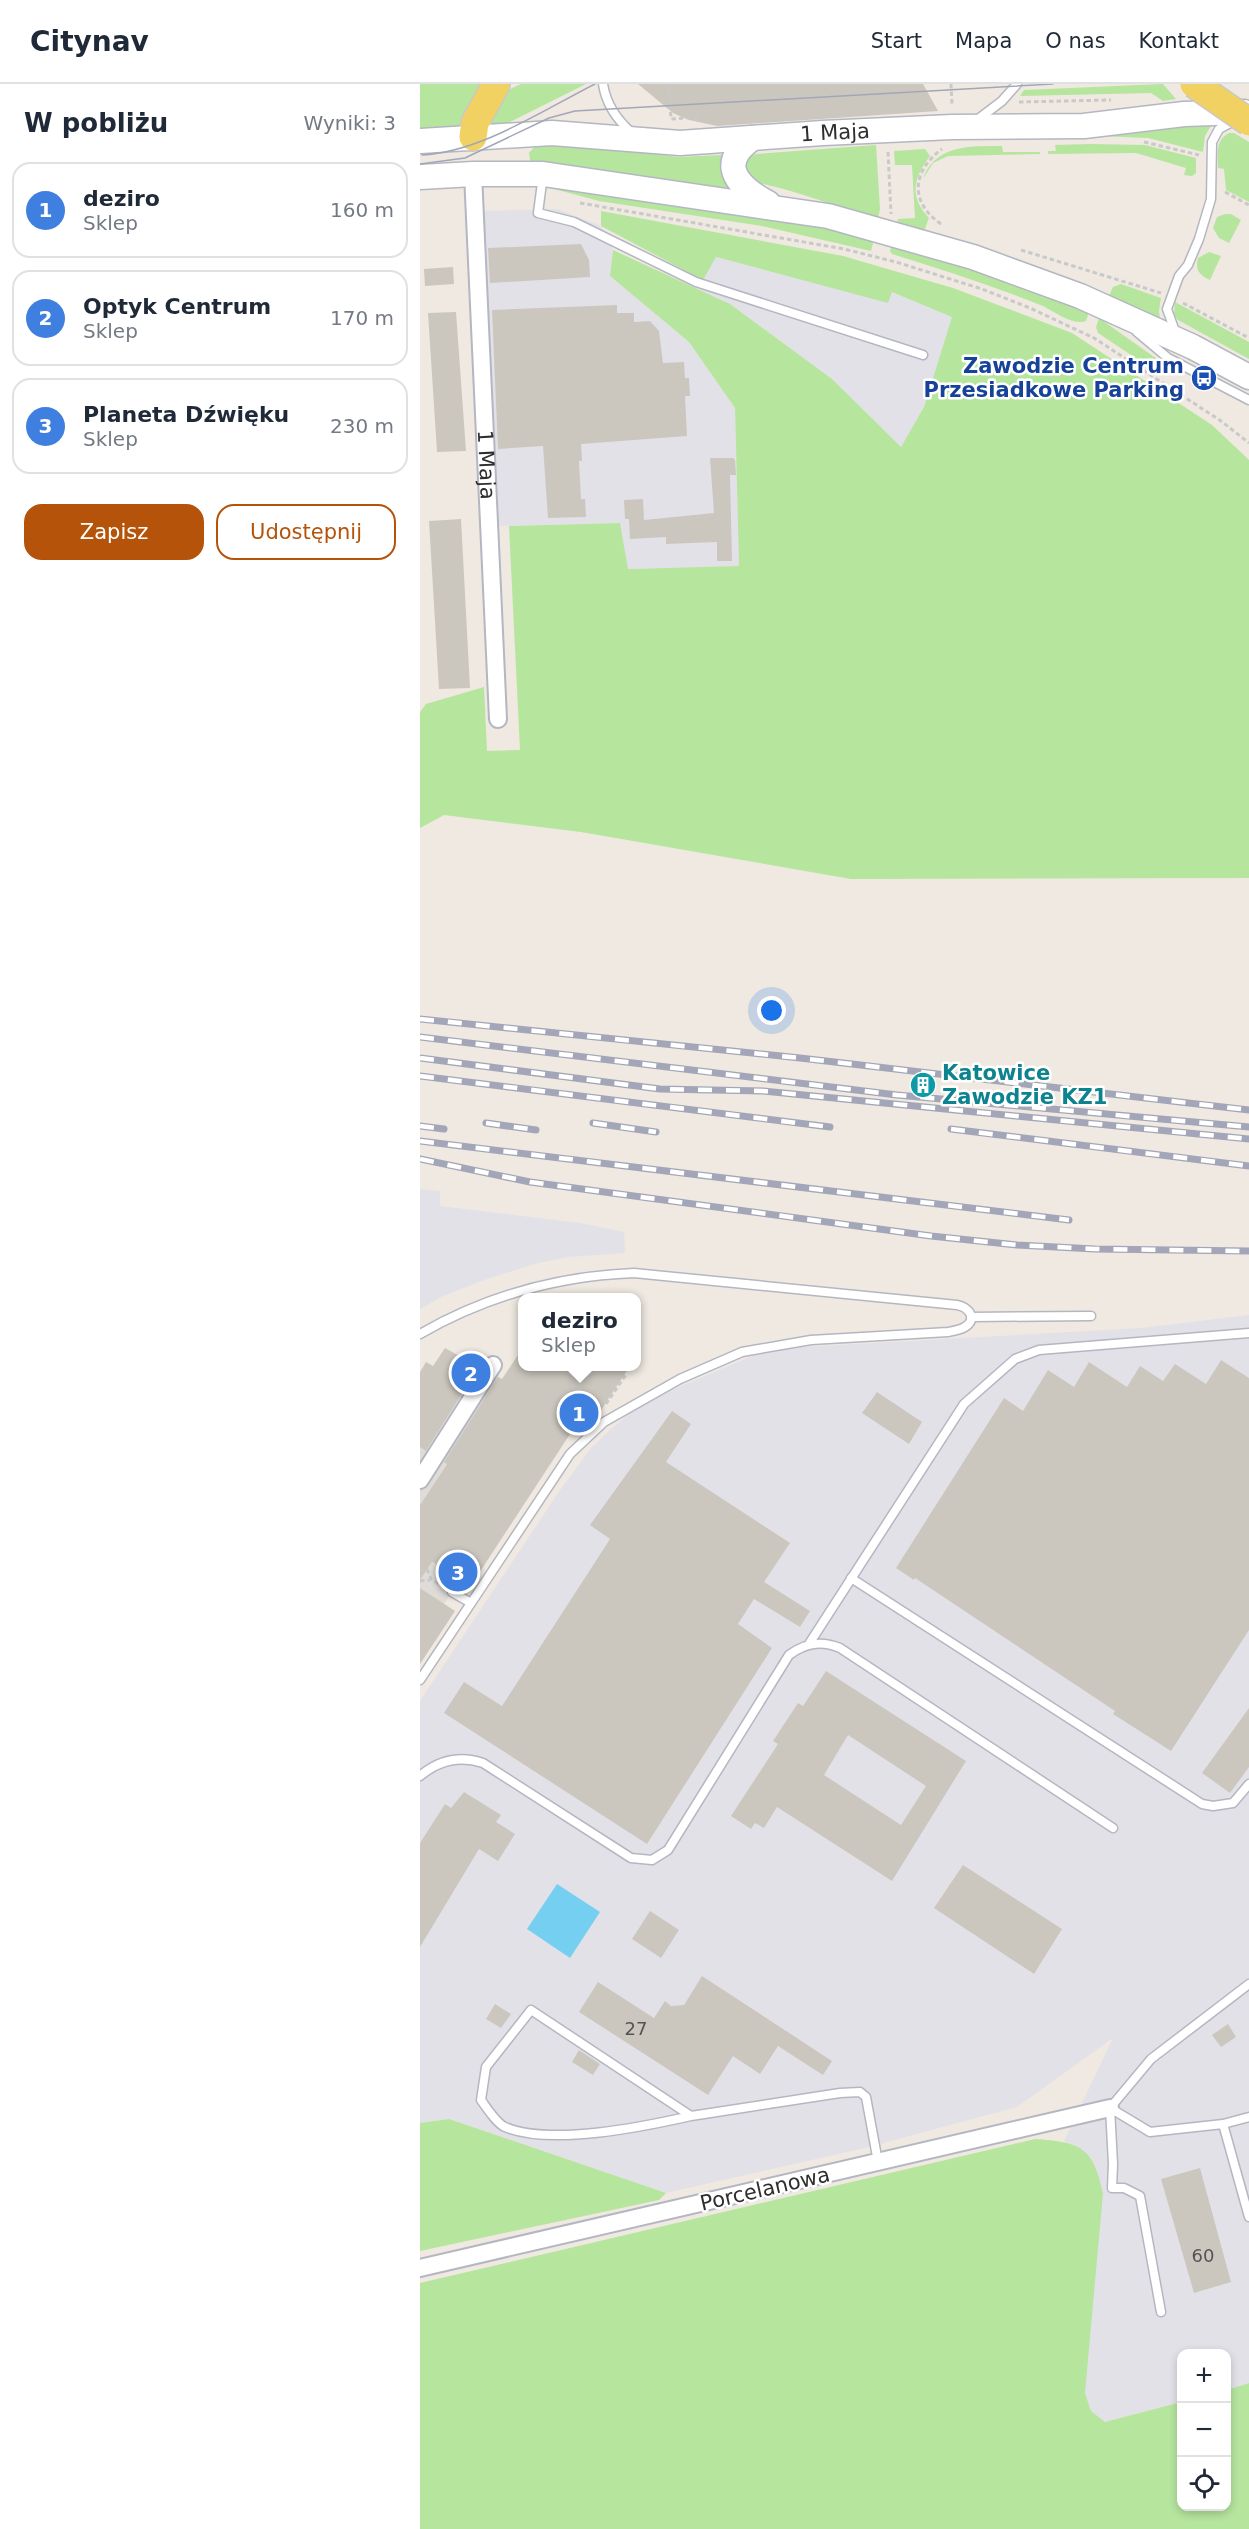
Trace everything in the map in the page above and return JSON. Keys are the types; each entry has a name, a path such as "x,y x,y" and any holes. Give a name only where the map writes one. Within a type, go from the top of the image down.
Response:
{"main road":[{"path":"473,138 476,123 496,84"},
{"path":"1194,84 1249,122"}],"street":[{"name":"1 Maja","path":"420,141 552,134 680,143 823,133 965,116 1084,126 1184,114 1249,112"},
{"path":"473,138 473,174"},
{"path":"752,138 738,151 734,161 735,170 747,191 776,207"},
{"name":"1 Maja","path":"473,174 498,718"},
{"path":"420,177 543,174 828,216 887,231 1024,275 1179,341 1249,377"},
{"path":"420,1480 493,1365"},
{"name":"Porcelanowa","path":"420,2268 1110,2108"}],"lane":[{"path":"603,84 605,98 622,125 642,140"},
{"path":"965,116 1002,101 1017,84"},
{"path":"1179,341 1167,309 1179,276 1188,265 1199,239 1211,199 1212,142 1220,129 1249,112"},
{"path":"543,174 538,213 574,222 696,282 923,355"},
{"path":"1113,312 1168,358 1249,400"},
{"path":"420,1334 458,1312 514,1293 576,1277 634,1273 957,1305 970,1310 971,1317 970,1322 964,1328 948,1332 811,1340 742,1352 680,1379 604,1422 570,1454 420,1680"},
{"path":"971,1317 1091,1316"},
{"path":"420,1776 433,1765 444,1761 472,1759 483,1763 631,1858 652,1860 668,1850 789,1656 809,1644 964,1404 1015,1359 1039,1350 1249,1333"},
{"path":"851,1578 1202,1804 1213,1806 1233,1803 1249,1784"},
{"path":"452,1592 471,1603"},
{"path":"809,1644 825,1644 840,1648 1113,1828"},
{"path":"1161,2312 1140,2196 1124,2188 1112,2188 1110,2108 1151,2059 1249,1984"},
{"path":"691,2116 531,2010 486,2067 481,2100 503,2126 544,2136 640,2128 691,2116 840,2093 860,2092 866,2097 879,2163"},
{"path":"1110,2108 1150,2132 1223,2124 1249,2117"},
{"path":"1223,2124 1249,2217"}],"path":[{"path":"665,84 669,87 671,119 699,117"},
{"path":"951,84 952,105 965,116"},
{"path":"1002,101 1041,103 1120,101"},
{"path":"1137,141 1199,155 1202,171 1222,176 1221,188 1249,205"},
{"path":"880,258 892,206 887,147"},
{"path":"944,148 935,154 922,170 918,190 921,202 928,214 940,224 951,228"},
{"path":"574,201 806,241 880,258 990,292 1087,334 1221,421 1249,443"},
{"path":"1019,249 1172,296 1249,338"},
{"path":"427,1569 431,1579 452,1592"},
{"path":"420,1581 431,1579"}],"shaded area":[{"path":"558,209 601,226 613,250 610,276 689,342 735,408 739,566 627,569 619,523 495,526 483,211"},
{"path":"715,257 888,302 891,292 953,316 924,407 901,448 832,379 730,304 698,289"},
{"path":"420,1189 440,1191 440,1206 580,1223 624,1232 625,1253 569,1257 538,1263 443,1296 420,1309"},
{"path":"1249,1315 1249,2383 1231,2389 1231,2349 1177,2349 1177,2403 1105,2422 1091,2411 1085,2393 1080,2148 1064,2141 1113,2038 1017,2107 865,2148 666,2193 449,2119 420,2123 420,1701 558,1493 590,1449 631,1412 674,1389 757,1354 783,1348 1142,1328"},
{"path":"481,1368 502,1379 420,1505 420,1447 427,1451"},
{"path":"431,1562 459,1581 444,1604 420,1588 420,1580"}],"green space":[{"path":"420,84 488,84 470,126 420,133"},
{"path":"521,84 586,84 504,125 489,125 504,86 510,89"},
{"path":"1163,84 1176,99 1163,101 1151,93 1020,96 1024,90"},
{"path":"1212,124 1205,136 1203,152 1148,138 1097,136 1181,125"},
{"path":"1229,133 1234,133 1249,142 1249,202 1226,190 1224,169 1218,168 1219,143"},
{"path":"536,145 589,145 678,157 721,155 724,156 728,188 537,165 530,160 529,153"},
{"path":"876,145 880,209 878,219 785,189 753,182 749,179 744,165 749,157 756,154"},
{"path":"1055,145 1145,145 1196,158 1196,173 1192,176 1184,175 1186,168 1136,153 1048,154 1048,151 1056,151"},
{"path":"1002,146 1003,152 1040,152 1040,154 948,156 933,163 923,179 929,168 936,159 945,153 967,147"},
{"path":"925,149 930,156 920,172 916,187 918,202 929,218 924,231 897,223 898,219 915,218 912,165 895,165 894,151"},
{"path":"547,187 834,229 874,239 871,251 762,226 599,201"},
{"path":"601,211 843,256 953,288 1072,333 1212,425 1249,460 1249,878 851,879 581,832 444,815 420,828 420,712 426,704 484,687 487,751 520,750 509,526 620,523 628,569 739,566 735,408 689,342 610,276 613,250 730,304 832,379 901,447 924,407 952,317 892,292 888,303 716,257 703,280 601,226"},
{"path":"1231,214 1241,220 1229,243 1219,238 1213,228 1217,217"},
{"path":"892,244 999,277 1089,312 1086,321 1075,322 1043,306 1006,292 892,254 890,251"},
{"path":"1209,252 1221,256 1210,280 1201,274 1197,266 1198,258"},
{"path":"1121,284 1161,298 1160,319 1108,298 1113,287"},
{"path":"1175,302 1249,342 1249,359 1178,320 1174,315"},
{"path":"1099,318 1167,366 1149,367 1098,333 1096,327"},
{"path":"449,2119 666,2193 659,2200 420,2251 420,2123"},
{"path":"1035,2139 1064,2142 1074,2145 1089,2156 1095,2166 1103,2193 1085,2393 1091,2411 1105,2422 1177,2403 1177,2511 1231,2511 1231,2389 1249,2383 1249,2529 420,2529 420,2283"}],"water":[{"path":"557,1884 600,1912 570,1958 527,1929"}],"building":[{"path":"638,84 923,84 938,111 717,126 689,120 673,113"},
{"path":"581,244 589,260 590,277 490,283 488,248"},
{"path":"453,267 454,284 425,286 424,269"},
{"path":"617,305 617,313 634,313 634,322 650,321 659,331 663,363 684,362 685,378 689,378 690,396 685,396 687,436 581,444 582,461 579,461 581,499 585,499 586,517 548,518 543,446 498,449 492,310"},
{"path":"456,312 466,451 437,452 428,313"},
{"path":"710,458 733,458 735,460 736,475 730,475 732,561 717,561 717,542 666,544 666,537 630,539 629,519 625,519 624,500 643,499 644,520 714,513"},
{"path":"461,519 470,688 439,689 429,521"},
{"path":"445,1348 479,1367 426,1451 420,1447 420,1372 426,1362 433,1366"},
{"path":"518,1355 518,1371 627,1371 598,1415 587,1408 470,1587 432,1562 420,1580 420,1505 447,1464 444,1462 498,1377 502,1379"},
{"path":"1221,1360 1249,1378 1249,1630 1171,1751 1113,1714 1115,1711 915,1578 914,1580 896,1568 1004,1398 1023,1411 1048,1370 1074,1387 1089,1362 1127,1387 1140,1366 1163,1381 1175,1364 1206,1384"},
{"path":"877,1392 922,1422 909,1444 862,1413"},
{"path":"672,1411 691,1424 666,1462 790,1543 764,1582 810,1611 800,1627 754,1599 738,1624 772,1648 647,1844 444,1713 464,1682 502,1706 610,1539 590,1525"},
{"path":"420,1588 455,1611 420,1664"},
{"path":"826,1671 966,1761 892,1881 777,1807 764,1828 755,1823 751,1829 731,1816 778,1744 773,1741 798,1703 803,1706","holes":["848,1735 926,1786 901,1825 824,1775"]},
{"path":"1249,1708 1249,1767 1230,1793 1202,1773"},
{"path":"464,1792 501,1815 496,1822 515,1834 498,1861 479,1849 420,1947 420,1843 445,1804 451,1808"},
{"path":"963,1865 1062,1929 1034,1974 934,1908"},
{"path":"650,1911 679,1930 661,1958 632,1939"},
{"path":"702,1976 832,2061 823,2075 778,2046 760,2074 733,2056 708,2095 579,2012 598,1982 654,2018 665,2001 671,2006 684,2005"},
{"path":"495,2004 511,2014 501,2028 486,2019"},
{"path":"1228,2024 1236,2037 1221,2047 1212,2035"},
{"path":"579,2050 600,2064 593,2075 572,2062"},
{"path":"1200,2168 1231,2282 1194,2293 1161,2179"}],"tram line":[{"path":"422,155 444,152 489,138 595,84"},
{"path":"420,164 465,158 549,118 575,111 1053,84"}],"railway":[{"path":"420,1019 800,1058 1249,1110"},
{"path":"420,1037 897,1095 1249,1127"},
{"path":"420,1058 660,1089 763,1091 1249,1139"},
{"path":"420,1076 830,1127"},
{"path":"486,1123 536,1130"},
{"path":"593,1123 656,1132"},
{"path":"420,1126 444,1129"},
{"path":"951,1129 1249,1166"},
{"path":"420,1141 1069,1220"},
{"path":"420,1159 530,1182 931,1236 1017,1245 1095,1249 1249,1251"}],"place":[{"name":"Zawodzie Centrum Przesiadkowe Parking","path":"1204,378"},
{"name":"Katowice Zawodzie KZ1","path":"923,1085"},
{"name":"Optyk Centrum","path":"471,1373"},
{"name":"deziro","path":"579,1413"},
{"name":"Planeta Dźwięku","path":"458,1572"}]}
